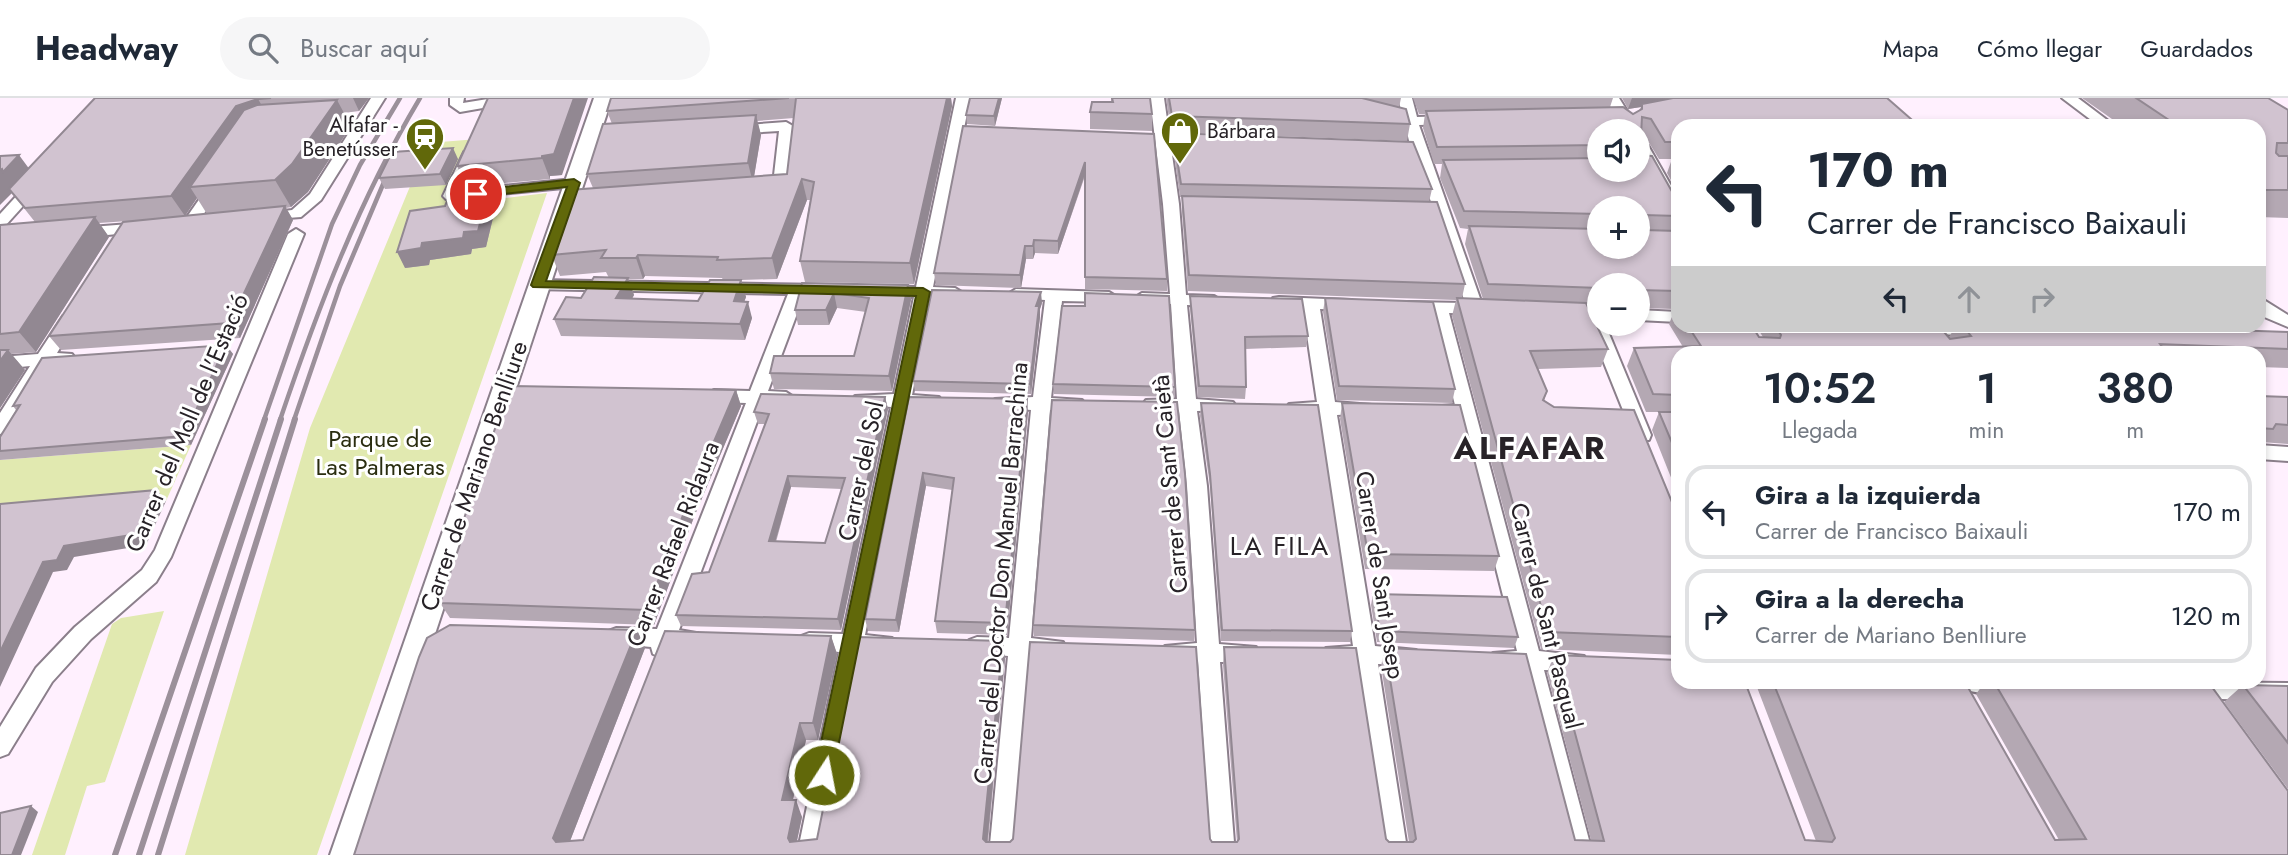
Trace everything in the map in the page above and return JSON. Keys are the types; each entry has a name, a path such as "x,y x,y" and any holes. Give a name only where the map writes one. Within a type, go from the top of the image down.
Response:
{"street":[{"path":"253,218 292,215 303,211 319,193 378,98"},
{"path":"459,103 517,98"},
{"name":"Carrer de Mariano Benlliure","path":"346,855 423,630 510,392 538,285 597,139 603,98"},
{"name":"Carrer del Sol","path":"808,855 923,292 963,131 963,98"},
{"path":"1405,98 1412,148 1434,171 1435,211 1459,236 1475,309"},
{"path":"1612,98 1625,119"},
{"path":"2069,98 2098,119"},
{"path":"495,100 451,196 574,196"},
{"name":"Carrer de Sant Caietà","path":"1158,104 1178,204 1180,300 1187,405 1197,486 1223,855"},
{"path":"1363,108 1410,121 1464,120"},
{"path":"344,120 366,118"},
{"path":"716,131 786,126 780,188 753,190"},
{"path":"1650,155 1660,167 1671,194"},
{"path":"1650,167 1660,167"},
{"path":"177,225 225,172"},
{"path":"0,234 44,175"},
{"path":"56,234 215,222"},
{"path":"111,252 125,229"},
{"name":"Carrer del Moll de l'Estació","path":"0,747 44,675 83,633 149,576 164,552 241,345 296,234"},
{"path":"538,285 840,290"},
{"name":"Carrer Rafael Ridaura","path":"654,664 798,290"},
{"path":"867,291 976,293"},
{"path":"1002,294 1232,301"},
{"name":"Carrer del Doctor Don Manuel Barrachina","path":"1000,855 1021,648 1041,404 1054,295"},
{"path":"1258,302 1362,305"},
{"name":"Carrer de Sant Josep","path":"1311,303 1396,855"},
{"path":"0,428 78,306"},
{"path":"1388,306 1501,310"},
{"name":"Carrer de Sant Pasqual","path":"1439,308 1581,855"},
{"path":"2266,310 2288,322"},
{"path":"1553,312 1587,313"},
{"path":"1650,316 1671,317"},
{"path":"1933,333 1943,345"},
{"path":"1605,336 1650,454"},
{"path":"0,363 87,356"},
{"path":"691,396 810,399"},
{"path":"849,400 952,402"},
{"path":"977,402 1094,404"},
{"path":"1134,404 1251,407"},
{"path":"1276,407 1383,410"},
{"path":"1411,411 1467,412"},
{"path":"1616,418 1657,421"},
{"path":"2266,453 2288,454"},
{"path":"423,630 450,631"},
{"path":"597,636 704,640"},
{"path":"784,641 903,644"},
{"path":"955,646 1075,649"},
{"path":"1156,651 1274,653"},
{"path":"1313,653 1434,657"},
{"path":"1475,658 1597,663"},
{"path":"1969,694 1996,689"},
{"path":"2190,689 2214,712"},
{"path":"2228,689 2288,692"}],"green space":[{"name":"Parque de Las Palmeras","path":"478,139 455,204 547,193 317,855 185,855 310,428 428,143"},
{"path":"191,445 166,501 0,516 0,460"},
{"path":"164,611 105,782 87,786 65,855 32,855 112,624 121,618"}],"building":[{"path":"95,98 271,98 236,106 171,196 25,208 9,189"},
{"path":"488,98 574,98 554,154 542,158 457,166"},
{"path":"611,98 789,98 607,111"},
{"path":"796,98 947,98 910,263 800,261 814,182 802,179 772,258 717,260 718,257 638,255 636,258 601,258 606,250 551,255 554,248 549,248 569,190 787,174"},
{"path":"970,98 999,98 994,116 966,115"},
{"path":"1112,98 1150,98 1152,114 1090,112 1092,102 1113,102"},
{"path":"1169,98 1362,98 1406,109 1410,124 1172,116"},
{"path":"1673,98 1887,98 1911,119 1671,119 1671,142 1665,142 1651,119 1587,119 1587,145 1437,147 1426,111 1623,107 1633,114 1642,109 1642,104"},
{"path":"2136,98 2268,98 2288,110 2288,143 2277,143 2276,153 2279,156 2288,156 2288,190 2266,190 2266,119 2168,119"},
{"path":"337,100 292,164 275,180 190,187 244,110 257,105"},
{"path":"756,115 748,163 587,174 603,124"},
{"path":"963,126 1154,134 1167,279 1085,277 1085,162 1058,241 1034,240 1033,246 1025,246 1020,275 934,273"},
{"path":"1173,133 1413,142 1432,189 1181,184"},
{"path":"453,148 440,174 379,178 392,152"},
{"path":"19,155 3,172 0,170 0,156"},
{"path":"1652,156 1671,190 1671,216 1650,215 1650,196 1587,196 1587,214 1464,211 1443,160 1587,158 1587,182 1650,182"},
{"path":"491,181 478,231 464,232 463,238 422,243 421,248 397,252 410,211 445,206 454,184"},
{"path":"1182,196 1437,202 1465,284 1189,275"},
{"path":"285,206 230,323 49,336 123,222"},
{"path":"95,217 19,332 0,334 0,225"},
{"path":"1469,226 1587,229 1587,259 1650,259 1650,230 1671,231 1671,291 1650,290 1650,273 1587,273 1587,288 1488,284"},
{"path":"594,277 628,278 616,298 698,301 710,280 741,280 734,301 748,302 740,324 554,319 566,297 581,298"},
{"path":"802,283 908,285 889,376 770,373 774,356 854,356 869,298 834,293 826,310 795,310"},
{"path":"932,290 1041,292 1036,306 1039,306 1030,384 913,381"},
{"path":"1085,293 1169,296 1175,387 1053,384 1062,306 1085,306"},
{"path":"1190,296 1302,299 1308,336 1245,337 1246,387 1199,386"},
{"path":"1325,298 1433,302 1455,389 1339,386"},
{"path":"1457,298 1586,303 1587,336 1602,336 1608,349 1530,351 1547,391 1543,400 1554,407 1634,410 1671,500 1671,637 1548,632"},
{"path":"2288,332 2288,349 2266,348 2266,346 2160,344 2161,346 1701,346 1693,333 1756,333 1759,337 1780,338 1780,333 1945,333 1950,339 1971,336 1969,333"},
{"path":"226,345 184,436 0,451 0,437 20,405 13,406 42,358"},
{"path":"1671,347 1671,395 1653,394 1634,348"},
{"path":"0,350 8,350 0,361"},
{"path":"509,388 736,390 688,502 647,610 440,603 463,535 458,536"},
{"path":"761,394 885,397 838,619 676,615 692,574 709,572 769,414 754,412","holes":["788,476 845,478 825,543 769,541"]},
{"path":"2266,396 2288,397 2288,425 2276,424 2273,429 2266,428"},
{"path":"909,397 1027,399 1005,623 935,621 954,478 923,473 896,620 865,619"},
{"path":"1052,400 1177,402 1185,474 1195,630 1033,625"},
{"path":"1201,403 1318,405 1352,631 1222,630 1210,474"},
{"path":"1342,403 1460,405 1499,556 1368,554"},
{"path":"1659,412 1671,412 1671,440"},
{"path":"157,490 137,534 64,546 57,560 43,562 0,652 0,504"},
{"path":"1373,594 1507,597 1518,637 1380,631"},
{"path":"450,625 637,630 553,838 556,842 583,840 665,631 831,636 813,723 800,723 782,800 796,800 788,838 790,842 817,839 858,637 1003,641 983,839 986,842 1010,842 1013,839 1030,642 1196,647 1212,842 1237,842 1239,839 1224,647 1356,648 1386,839 1389,842 1413,842 1416,839 1385,648 1526,654 1575,840 1604,841 1554,655 1671,660 1671,689 1748,689 1805,840 1832,842 1835,838 1776,689 1969,689 2055,840 2086,839 1998,689 2213,689 2288,791 2288,855 354,855 427,638"},
{"path":"2288,686 2288,743 2246,689"},
{"path":"31,806 12,855 0,855 0,813"}],"railway":[{"path":"264,420 332,224 360,165 400,98"},
{"path":"280,420 341,255 378,176 420,98"},
{"path":"294,420 340,286 384,182"},
{"path":"115,855 265,419"},
{"path":"139,855 281,419"},
{"path":"158,855 295,419"}],"place":[{"name":"Bárbara","path":"1180,165"},
{"name":"Alfafar - Benetússer","path":"425,171"}],"district":[{"name":"ALFAFAR","path":"1530,448"},
{"name":"LA FILA","path":"1280,546"}],"route":[{"path":"476,194 574,183 538,285 923,292 824,775"}]}
